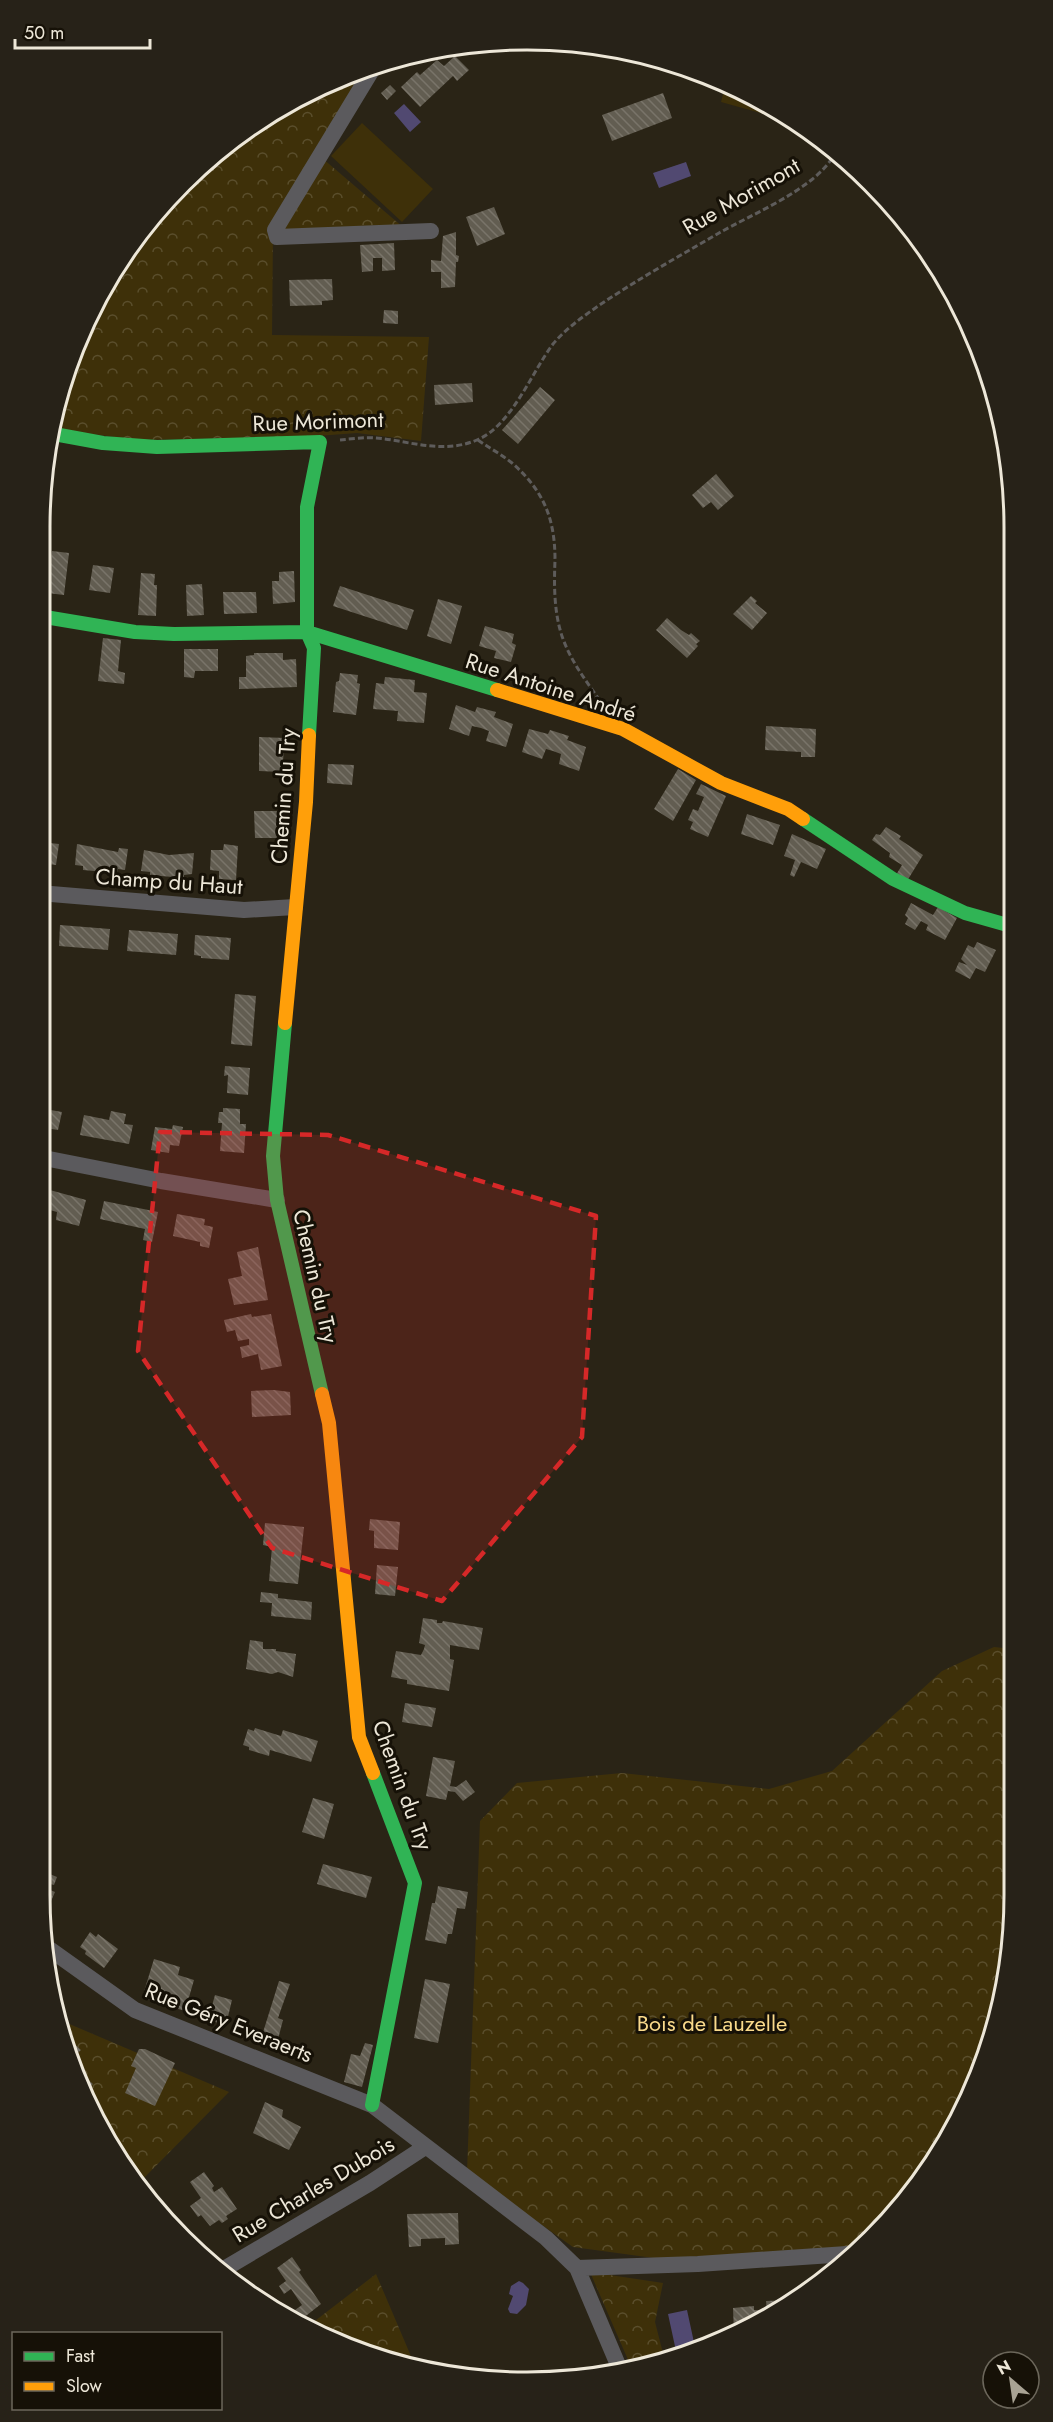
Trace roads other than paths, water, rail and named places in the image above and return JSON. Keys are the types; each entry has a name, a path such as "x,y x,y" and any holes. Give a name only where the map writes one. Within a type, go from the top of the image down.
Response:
{"street":[{"path":"368,77 275,230 277,237 431,231"},
{"name":"Rue Morimont","path":"59,435 103,443 157,447 320,442"},
{"name":"Chemin du Try","path":"320,442 307,507 308,632 314,648 306,802 273,1156 277,1200 329,1423 359,1737 415,1883 372,2105"},
{"name":"Rue Antoine André","path":"50,618 135,632 174,634 308,632 623,729 721,783 788,809 893,879 965,913 1004,924"},
{"name":"Champ du Haut","path":"50,895 244,910 295,907"},
{"path":"50,1159 161,1181 277,1200"},
{"name":"Rue Géry Everaerts","path":"53,1952 135,2010 372,2105"},
{"name":"Rue Charles Dubois","path":"372,2105 546,2238 577,2268 617,2363"},
{"name":"Rue Charles Dubois","path":"228,2267 370,2183 425,2147"},
{"path":"577,2268 698,2264 840,2254"}],"park label":[{"name":"Bois de Lauzelle","path":"712,2023"}]}
